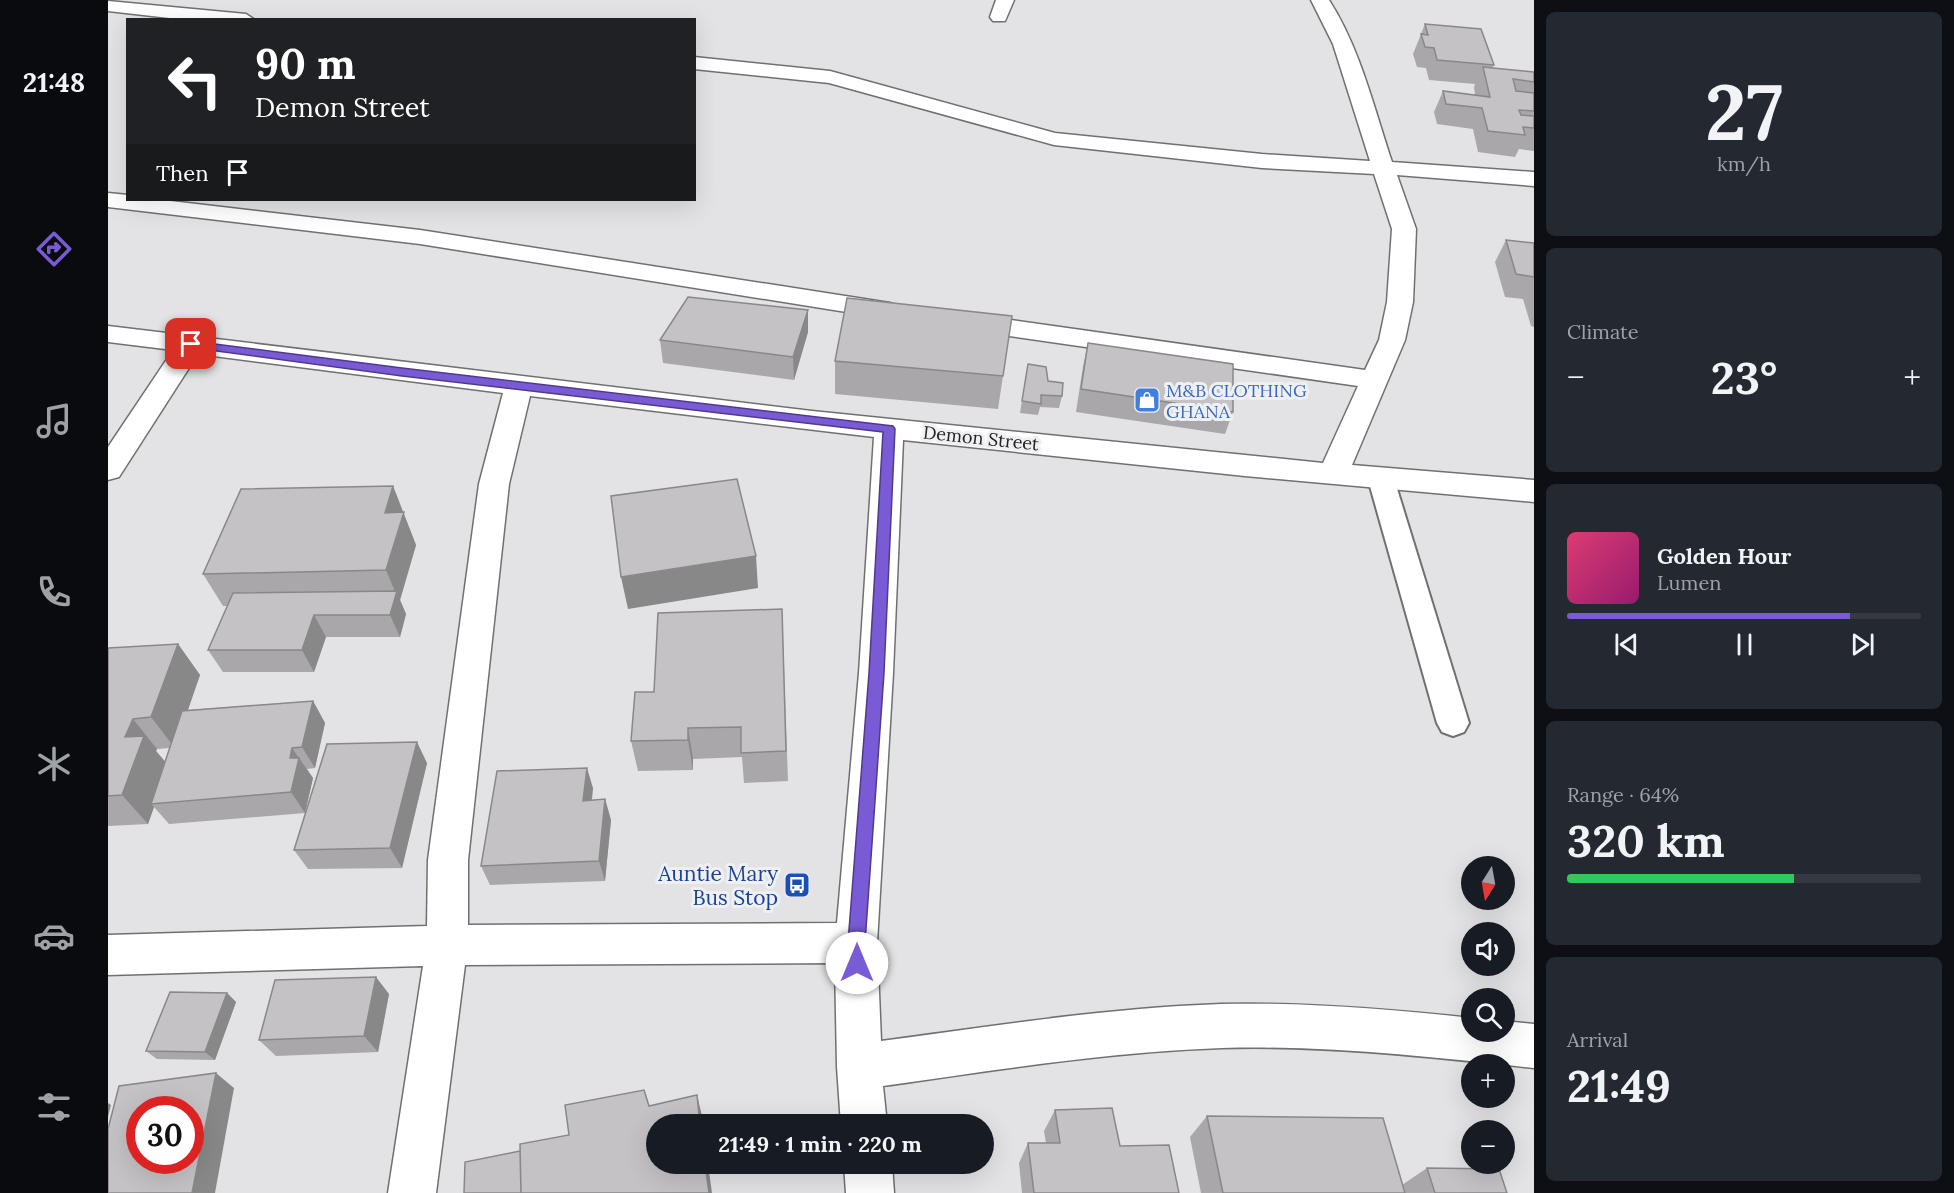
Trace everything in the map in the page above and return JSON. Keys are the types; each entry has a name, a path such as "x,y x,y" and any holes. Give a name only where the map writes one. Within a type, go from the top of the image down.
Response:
{"street":[{"path":"1320,0 1342,44 1404,230 1400,302 1392,340 1333,474"},
{"path":"108,6 226,18"},
{"path":"696,63 830,77 1064,140 1163,153 1534,179"},
{"path":"108,200 420,237 929,317 1376,380"},
{"name":"Demon Street","path":"108,334 519,386 889,429 1381,479 1534,491"},
{"path":"108,470 191,344"},
{"path":"412,1193 447,945 448,860 494,484 519,386"},
{"path":"863,1114 859,1067 856,943 877,662 889,429"},
{"path":"108,955 447,945 856,943"},
{"path":"859,1067 1029,1043 1181,1028 1314,1028 1534,1046"},
{"path":"869,1174 870,1193"}],"lane":[{"path":"1381,479 1454,723"}],"building":[{"path":"1425,24 1481,29 1494,65 1437,60 1434,48 1425,47 1421,34 1428,35"},
{"path":"1483,67 1534,72 1534,82 1513,79 1516,91 1534,93 1534,111 1519,110 1521,115 1534,116 1534,128 1523,127 1525,135 1488,131 1482,108 1446,104 1443,91 1490,97"},
{"path":"1506,240 1534,243 1534,277 1516,274"},
{"path":"688,297 808,310 793,357 660,340"},
{"path":"847,298 1012,316 1003,376 835,361"},
{"path":"1088,343 1233,364 1233,412 1081,389"},
{"path":"1028,364 1046,367 1048,381 1063,383 1062,396 1041,395 1041,404 1022,401"},
{"path":"737,479 756,556 621,577 611,496"},
{"path":"393,486 385,513 404,512 386,570 203,574 241,489"},
{"path":"397,591 390,615 314,615 302,650 208,650 233,593"},
{"path":"782,609 786,751 741,753 741,727 688,728 688,740 631,741 635,692 654,692 658,613"},
{"path":"178,644 151,717 133,719 125,737 144,736 122,795 108,796 108,648"},
{"path":"313,701 302,747 292,748 290,758 299,758 291,792 151,804 182,711"},
{"path":"417,742 390,848 294,850 327,744"},
{"path":"587,768 583,801 605,799 599,861 481,866 497,771"},
{"path":"376,977 364,1036 259,1040 275,980"},
{"path":"170,992 227,993 205,1052 146,1051"},
{"path":"216,1073 204,1133 204,1096 126,1096 126,1174 196,1174 192,1193 108,1193 108,1129 119,1086"},
{"path":"644,1090 649,1106 697,1095 699,1114 646,1114 646,1174 706,1174 709,1193 521,1193 520,1144 569,1135 565,1105"},
{"path":"1112,1108 1120,1146 1169,1145 1179,1193 1034,1193 1028,1143 1060,1143 1055,1110"},
{"path":"1207,1116 1383,1118 1405,1193 1223,1193"},
{"path":"520,1151 521,1193 464,1193 465,1162"},
{"path":"1427,1168 1461,1168 1461,1174 1501,1174 1507,1193 1435,1193"}],"place":[{"name":"M&B CLOTHING GHANA","path":"1147,400"},
{"name":"Auntie Mary Bus Stop","path":"797,885"}],"route":[{"path":"191,344 565,392 889,429 876,673 856,943 857,963"}]}
